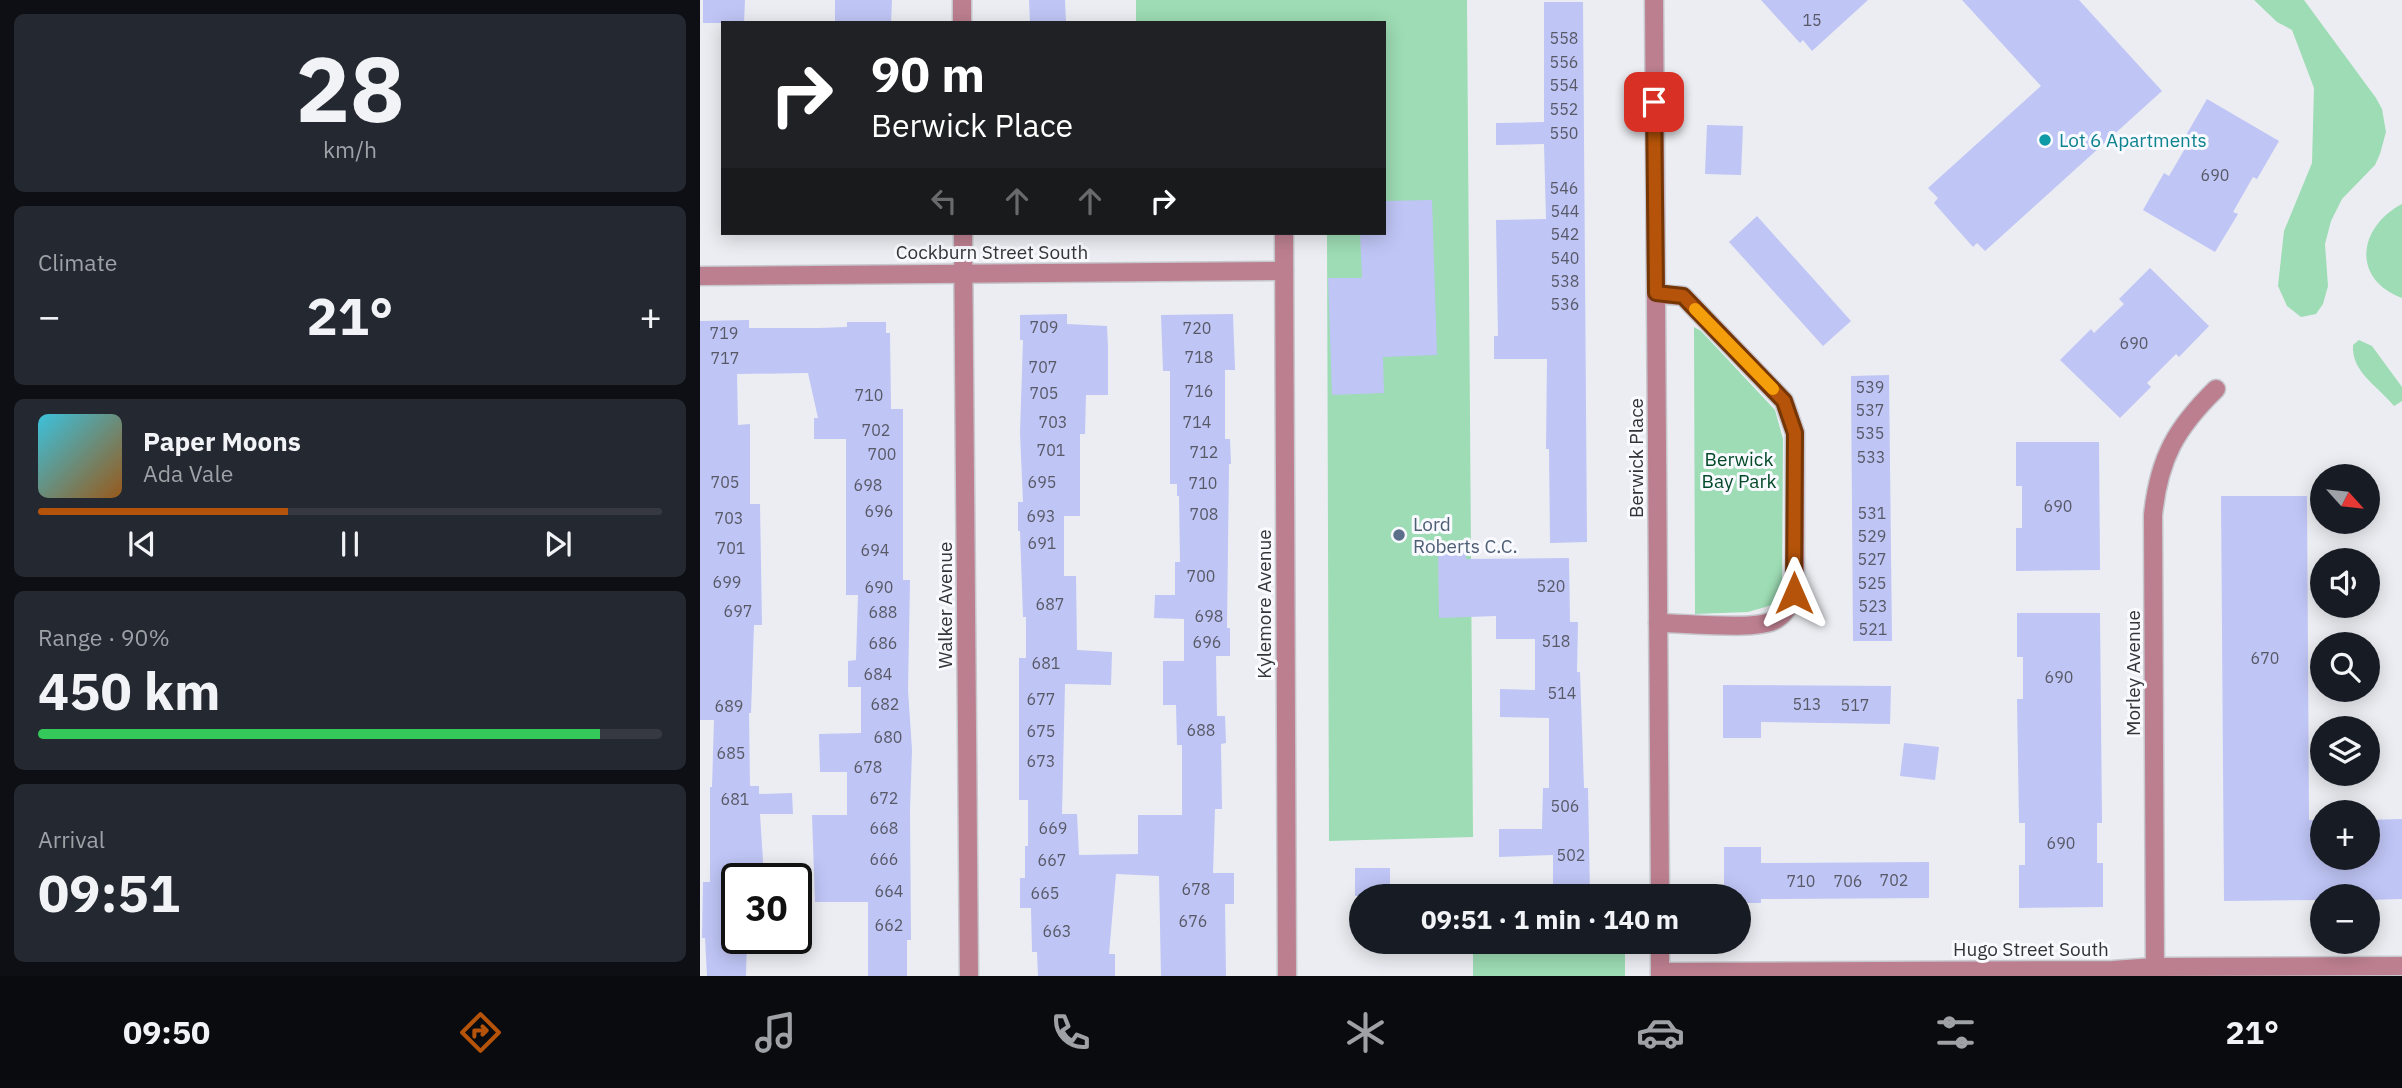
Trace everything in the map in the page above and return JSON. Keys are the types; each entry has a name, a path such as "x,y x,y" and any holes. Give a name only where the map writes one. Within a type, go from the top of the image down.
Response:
{"street":[{"path":"962,0 962,21"},
{"name":"Berwick Place","path":"1654,0 1660,884"},
{"name":"Walker Avenue","path":"963,235 969,976"},
{"name":"Kylemore Avenue","path":"1284,235 1287,976"},
{"name":"Cockburn Street South","path":"700,276 1284,271"},
{"path":"1656,293 1683,296 1784,401 1795,433 1794,593 1787,610 1775,620 1759,625 1658,623"},
{"name":"Morley Avenue","path":"2155,972 2153,515 2160,469 2170,446 2182,425 2216,389"},
{"path":"1660,954 1660,974"},
{"name":"Hugo Street South","path":"1660,974 2113,970 2155,972 2402,966"}],"green space":[{"name":"Lord Roberts C.C.","path":"1136,0 1467,0 1473,837 1329,841 1327,235 1386,235 1386,21 1136,21"},
{"path":"2254,0 2304,0 2376,98 2382,109 2386,132 2375,165 2342,199 2331,221 2325,244 2328,286 2323,304 2316,314 2301,317 2287,306 2278,286 2284,231 2312,163 2314,88 2292,30 2277,22"},
{"path":"2402,204 2402,298 2374,279 2366,252 2376,226"},
{"name":"Berwick Bay Park","path":"1694,327 1701,331 1775,410 1783,439 1782,586 1772,605 1748,612 1695,614"},
{"path":"2359,340 2372,346 2402,387 2402,401 2394,406 2367,379 2356,363 2353,345"},
{"path":"1473,954 1625,954 1625,976 1473,976"}],"building":[{"path":"703,0 745,0 744,21 703,23"},
{"path":"835,0 892,0 891,21 835,21"},
{"path":"1029,0 1065,0 1066,21 1030,21"},
{"path":"1761,0 1868,0 1812,51 1803,40 1800,43"},
{"name":"Lot 6 Apartments","path":"1962,0 2079,0 2162,91 1985,251 1977,243 1973,247 1934,203 1938,198 1928,188 2041,86"},
{"path":"1544,2 1583,2 1587,542 1550,543 1549,449 1546,449 1547,359 1494,359 1494,336 1498,336 1496,220 1546,219 1544,144 1496,145 1496,123 1544,122"},
{"path":"2207,99 2279,141 2257,179 2253,177 2233,212 2238,214 2215,252 2143,210 2164,173 2169,176 2190,140 2185,137"},
{"path":"1707,125 1743,126 1741,175 1705,174"},
{"path":"1432,200 1437,355 1383,357 1384,393 1332,395 1328,278 1362,278 1360,235 1386,235 1386,201"},
{"path":"1757,216 1851,321 1823,346 1729,242"},
{"path":"2150,268 2209,326 2179,357 2176,354 2147,383 2151,387 2120,418 2060,360 2091,329 2094,333 2124,304 2119,299"},
{"path":"1067,314 1067,324 1107,326 1108,347 1108,395 1086,395 1085,434 1080,434 1080,516 1064,516 1064,576 1076,576 1077,650 1112,652 1111,685 1065,684 1062,814 1077,814 1079,855 1138,854 1138,815 1182,815 1182,745 1177,745 1176,705 1163,705 1163,661 1184,661 1184,619 1154,618 1155,595 1175,595 1175,562 1180,562 1179,496 1177,484 1170,484 1170,371 1163,371 1161,315 1233,314 1235,370 1225,370 1225,439 1230,439 1231,464 1227,628 1230,628 1230,656 1216,656 1217,716 1225,716 1226,743 1221,744 1222,809 1215,809 1213,873 1234,873 1234,904 1225,904 1226,976 1161,976 1159,876 1116,874 1109,954 1115,954 1115,976 1038,976 1037,952 1032,952 1031,908 1020,908 1020,878 1025,878 1025,846 1028,846 1028,800 1019,800 1019,658 1026,658 1026,617 1023,617 1018,531 1018,502 1023,502 1020,433 1023,340 1020,340 1020,315"},
{"path":"749,320 749,328 847,327 847,322 886,322 886,333 890,333 891,409 903,409 903,580 910,580 908,690 912,750 911,940 907,940 907,976 868,976 868,902 815,902 812,815 847,815 847,772 820,772 819,734 861,733 861,687 848,687 848,661 856,660 858,595 846,595 846,439 814,439 814,418 818,418 808,373 737,374 738,425 750,424 750,504 760,504 762,625 754,625 749,713 750,786 759,786 759,794 792,793 793,814 760,814 763,863 721,863 721,954 747,954 746,976 707,976 705,938 702,938 703,882 710,882 710,787 714,720 700,720 700,321"},
{"path":"1889,375 1892,641 1853,641 1851,376"},
{"path":"2016,442 2099,442 2100,570 2016,571 2016,528 2022,528 2022,486 2016,486"},
{"path":"2221,496 2307,496 2310,870 2380,870 2380,820 2402,819 2402,899 2380,900 2380,884 2310,884 2310,900 2224,901"},
{"path":"1466,549 1466,559 1569,558 1570,622 1578,622 1577,672 1580,672 1584,788 1588,788 1590,884 1553,884 1553,855 1499,857 1499,829 1542,829 1543,788 1549,788 1549,718 1500,717 1500,689 1535,690 1535,639 1496,639 1496,616 1439,618 1438,550"},
{"path":"2017,613 2100,613 2102,823 2097,823 2097,863 2103,863 2103,907 2019,908 2019,865 2025,865 2025,823 2019,823 2017,699 2023,699 2023,657 2017,657"},
{"path":"1723,685 1891,686 1890,724 1761,722 1761,738 1723,738"},
{"path":"1904,743 1939,747 1935,780 1900,776"},
{"path":"1724,847 1761,847 1761,863 1929,862 1929,898 1761,899 1761,903 1751,903 1751,884 1724,884"},
{"path":"1355,868 1390,868 1390,884 1355,884"}],"slow traffic":[{"path":"1695,309 1773,389"}],"place":[{"name":"Lot 6 Apartments","path":"2045,140"},
{"name":"Lord Roberts C.C.","path":"1399,535"}],"route":[{"path":"1654,102 1656,293 1683,296 1784,401 1795,433 1794,593"}]}
